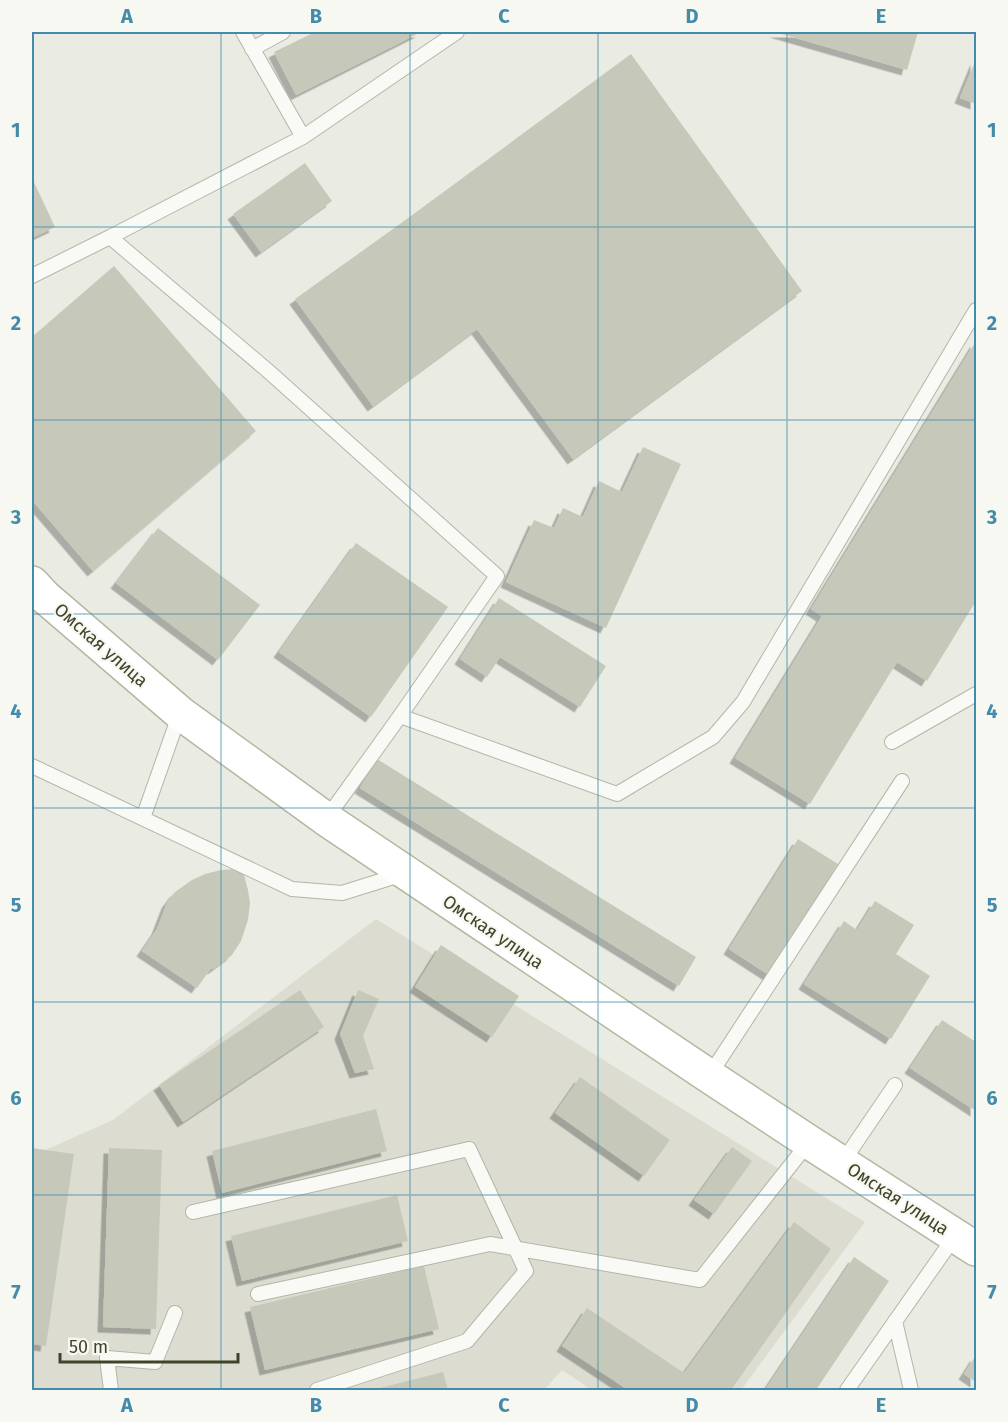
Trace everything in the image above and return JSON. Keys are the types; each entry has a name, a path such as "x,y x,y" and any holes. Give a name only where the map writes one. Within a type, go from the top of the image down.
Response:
{"main road":[{"name":"Омская улица","path":"32,583 45,597 180,713 326,819 709,1076 966,1242"}],"lane":[{"path":"243,32 303,137"},
{"path":"252,49 283,32"},
{"path":"32,276 303,137 457,32"},
{"path":"110,237 267,370 497,576 326,819"},
{"path":"400,716 617,794 713,737 743,702 976,310"},
{"path":"892,742 976,694"},
{"path":"143,818 180,713"},
{"path":"32,766 292,890 342,893 405,874"},
{"path":"709,1076 902,781"},
{"path":"842,1163 895,1085"},
{"path":"258,1294 490,1244 700,1280 809,1142"},
{"path":"193,1212 469,1149 526,1271 467,1341 317,1390"},
{"path":"847,1390 895,1322 966,1242"},
{"path":"111,1390 107,1358 155,1362 175,1313"},
{"path":"895,1322 911,1390"}],"shaded area":[{"path":"376,919 865,1222 741,1390 592,1390 562,1370 544,1390 32,1390 32,1156 113,1120"}],"building":[{"path":"315,32 421,32 296,95 274,52"},
{"path":"775,32 918,32 907,70"},
{"path":"631,54 802,291 573,459 477,329 373,406 295,299"},
{"path":"976,59 976,104 960,98"},
{"path":"305,163 332,201 261,252 233,214"},
{"path":"32,178 55,227 32,238"},
{"path":"114,266 256,431 93,571 32,500 32,337"},
{"path":"976,341 976,601 927,681 897,662 810,804 735,758 822,616 811,609"},
{"path":"643,447 681,464 606,628 506,582 534,520 554,528 563,508 583,517 599,481 622,492"},
{"path":"158,528 260,605 218,660 116,583"},
{"path":"356,543 448,607 371,717 279,652"},
{"path":"499,598 606,666 580,707 500,657 487,677 460,659"},
{"path":"377,759 696,957 679,986 360,788"},
{"path":"798,839 838,864 769,975 729,949"},
{"path":"240,869 244,875 250,903 248,920 241,941 232,955 213,969 211,968 197,988 142,951 157,929 167,903 175,892 205,874"},
{"path":"875,901 914,925 896,954 930,976 891,1039 804,984 844,921 857,930"},
{"path":"441,945 519,996 492,1037 415,987"},
{"path":"300,990 324,1027 183,1122 159,1085"},
{"path":"358,990 379,999 363,1036 374,1069 355,1073 340,1034"},
{"path":"942,1020 976,1042 976,1111 910,1068"},
{"path":"580,1077 670,1140 644,1176 555,1113"},
{"path":"376,1109 387,1151 222,1193 212,1151"},
{"path":"732,1147 752,1161 714,1214 694,1200"},
{"path":"32,1148 74,1154 46,1346 32,1344"},
{"path":"109,1148 162,1150 156,1329 103,1327"},
{"path":"397,1195 408,1241 242,1281 231,1236"},
{"path":"794,1222 831,1249 731,1390 628,1390 562,1346 587,1308 684,1373"},
{"path":"854,1257 889,1281 816,1390 765,1390"},
{"path":"424,1266 439,1329 265,1370 250,1307"},
{"path":"976,1355 976,1382 964,1374"},
{"path":"443,1372 448,1390 372,1390"}]}
